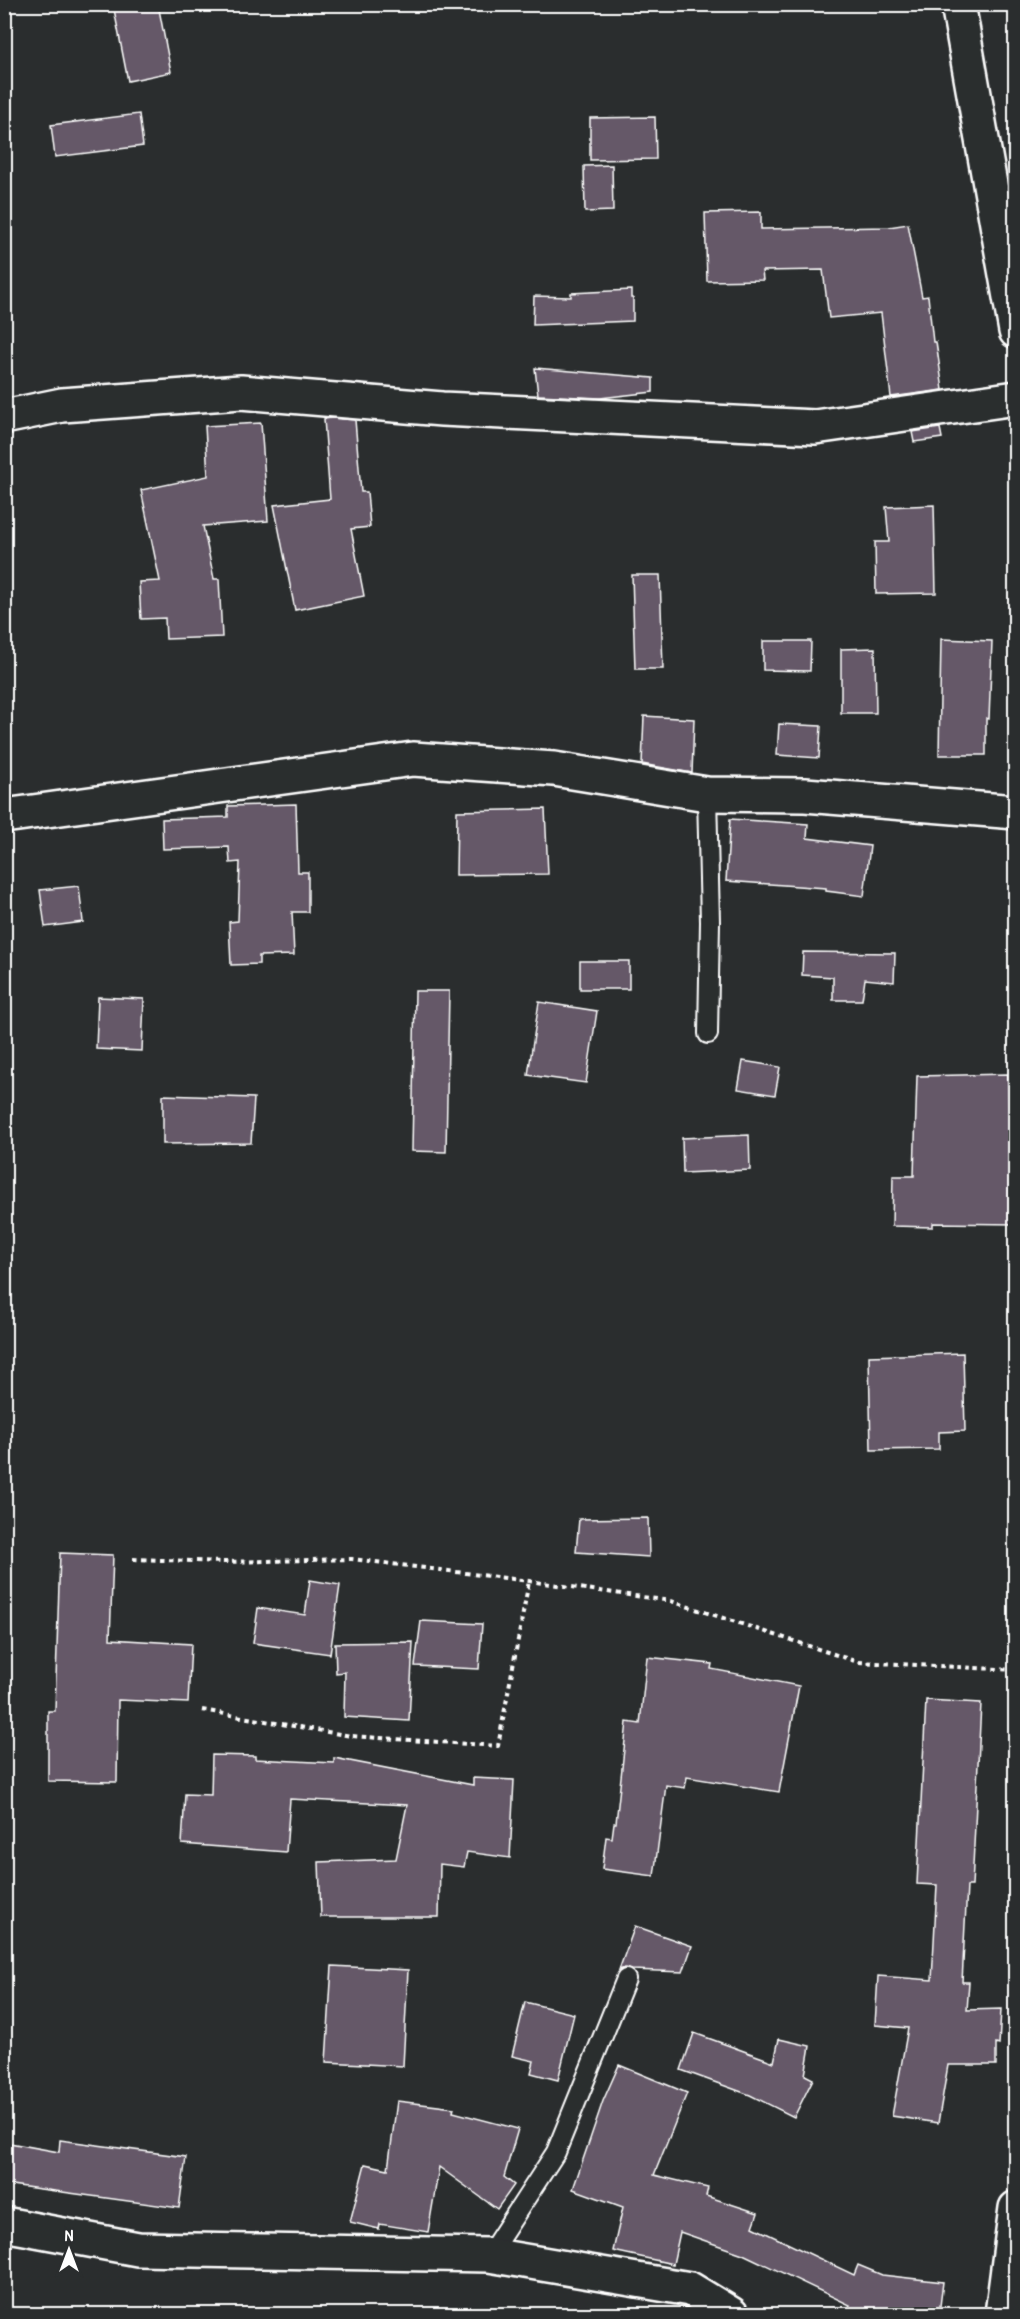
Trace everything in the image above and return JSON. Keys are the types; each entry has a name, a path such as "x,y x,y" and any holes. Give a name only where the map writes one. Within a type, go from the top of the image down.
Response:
{"street":[{"path":"958,4 1016,331"},
{"path":"4,417 62,405 241,392 442,410 815,427 1016,398"},
{"path":"4,816 413,759 554,769 707,794 805,795 1016,812"},
{"path":"1002,2314 1016,2208"},
{"path":"4,2224 138,2248 489,2254 690,2289 731,2314"}],"lane":[{"path":"707,794 710,922 708,1034"},
{"path":"489,2254 556,2152 626,1979"}],"path":[{"path":"133,1559 224,1563 352,1559 529,1581 671,1601 858,1662 1016,1670"},
{"path":"202,1710 351,1736 498,1746 529,1581"}],"building":[{"path":"113,4 158,4 171,72 128,81"},
{"path":"139,114 143,146 55,157 51,125"},
{"path":"655,117 656,159 590,160 590,118"},
{"path":"612,165 613,211 585,212 584,166"},
{"path":"761,212 761,229 889,227 908,224 922,297 928,296 933,342 936,342 943,390 891,397 881,313 829,318 823,270 762,271 763,280 707,281 705,213"},
{"path":"631,290 633,321 533,325 534,296 571,297 571,293"},
{"path":"535,368 653,378 653,392 600,398 538,395"},
{"path":"324,419 355,420 361,492 367,492 370,527 351,529 364,596 295,610 274,505 330,499"},
{"path":"261,423 268,521 203,526 214,579 219,579 222,637 166,639 165,618 141,619 139,582 160,581 141,490 208,476 205,426"},
{"path":"940,428 942,438 914,442 912,432"},
{"path":"934,505 936,593 876,594 875,542 889,542 886,507"},
{"path":"632,575 660,575 663,669 635,669"},
{"path":"941,639 992,641 989,719 986,718 986,755 939,755"},
{"path":"763,641 811,641 810,671 763,670"},
{"path":"875,648 876,713 841,713 841,649"},
{"path":"644,716 694,719 692,773 642,764"},
{"path":"779,724 821,726 819,758 777,755"},
{"path":"296,804 298,872 308,872 308,912 292,912 294,955 259,956 259,964 231,965 229,922 238,921 240,862 230,863 229,847 163,849 162,819 228,817 228,806"},
{"path":"545,809 548,874 456,875 457,811"},
{"path":"730,819 808,824 807,838 870,846 864,896 826,891 826,888 726,881"},
{"path":"79,886 83,922 45,927 40,890"},
{"path":"803,952 895,953 894,982 865,979 862,1000 833,1000 833,977 802,975"},
{"path":"580,961 629,961 629,989 580,989"},
{"path":"415,991 449,991 446,1152 412,1151"},
{"path":"98,997 144,999 142,1051 96,1049"},
{"path":"539,1002 597,1011 586,1083 528,1075"},
{"path":"743,1061 780,1067 775,1095 738,1089"},
{"path":"1008,1074 1010,1165 1016,1165 1016,1224 933,1223 933,1227 892,1226 893,1176 914,1176 917,1076"},
{"path":"163,1095 254,1098 251,1143 163,1144"},
{"path":"749,1135 750,1170 683,1173 682,1138"},
{"path":"963,1353 965,1431 939,1432 939,1449 871,1450 869,1356"},
{"path":"648,1518 649,1557 576,1552 579,1519"},
{"path":"60,1553 113,1555 110,1639 191,1644 188,1703 118,1700 117,1782 48,1781 48,1711 55,1711"},
{"path":"310,1580 340,1585 330,1654 253,1643 258,1608 305,1615"},
{"path":"421,1621 482,1624 479,1669 415,1666"},
{"path":"413,1642 409,1721 344,1717 345,1672 336,1673 335,1643"},
{"path":"647,1657 712,1664 711,1669 799,1686 779,1792 687,1777 685,1788 666,1785 654,1876 602,1869 606,1837 612,1838 614,1823 616,1823 627,1722 640,1724"},
{"path":"926,1700 981,1703 972,1886 967,1886 962,1982 969,1982 967,2010 1001,2009 999,2045 996,2044 996,2065 948,2065 938,2123 892,2116 908,2028 875,2025 878,1976 932,1980 937,1885 917,1884"},
{"path":"212,1755 255,1756 255,1759 334,1763 334,1758 473,1785 473,1778 514,1780 510,1858 467,1852 464,1867 440,1864 439,1917 321,1917 319,1862 396,1859 407,1805 290,1799 286,1852 182,1844 185,1794 211,1795"},
{"path":"635,1926 692,1946 683,1972 625,1968 619,1970"},
{"path":"332,1966 408,1970 403,2066 326,2062"},
{"path":"525,2002 574,2014 558,2080 531,2073 534,2061 512,2056"},
{"path":"694,2033 774,2062 779,2039 810,2046 805,2075 813,2079 794,2117 750,2095 681,2070"},
{"path":"619,2065 687,2093 654,2175 708,2188 706,2196 758,2213 753,2227 854,2275 858,2265 882,2275 943,2282 939,2314 845,2314 850,2305 743,2254 680,2232 673,2264 613,2251 623,2207 573,2189 603,2101"},
{"path":"397,2101 454,2108 453,2112 518,2129 504,2177 514,2185 497,2209 439,2167 428,2232 380,2224 379,2229 350,2222 365,2164 388,2169"},
{"path":"60,2140 186,2157 179,2208 4,2184 4,2142 59,2152"}]}
